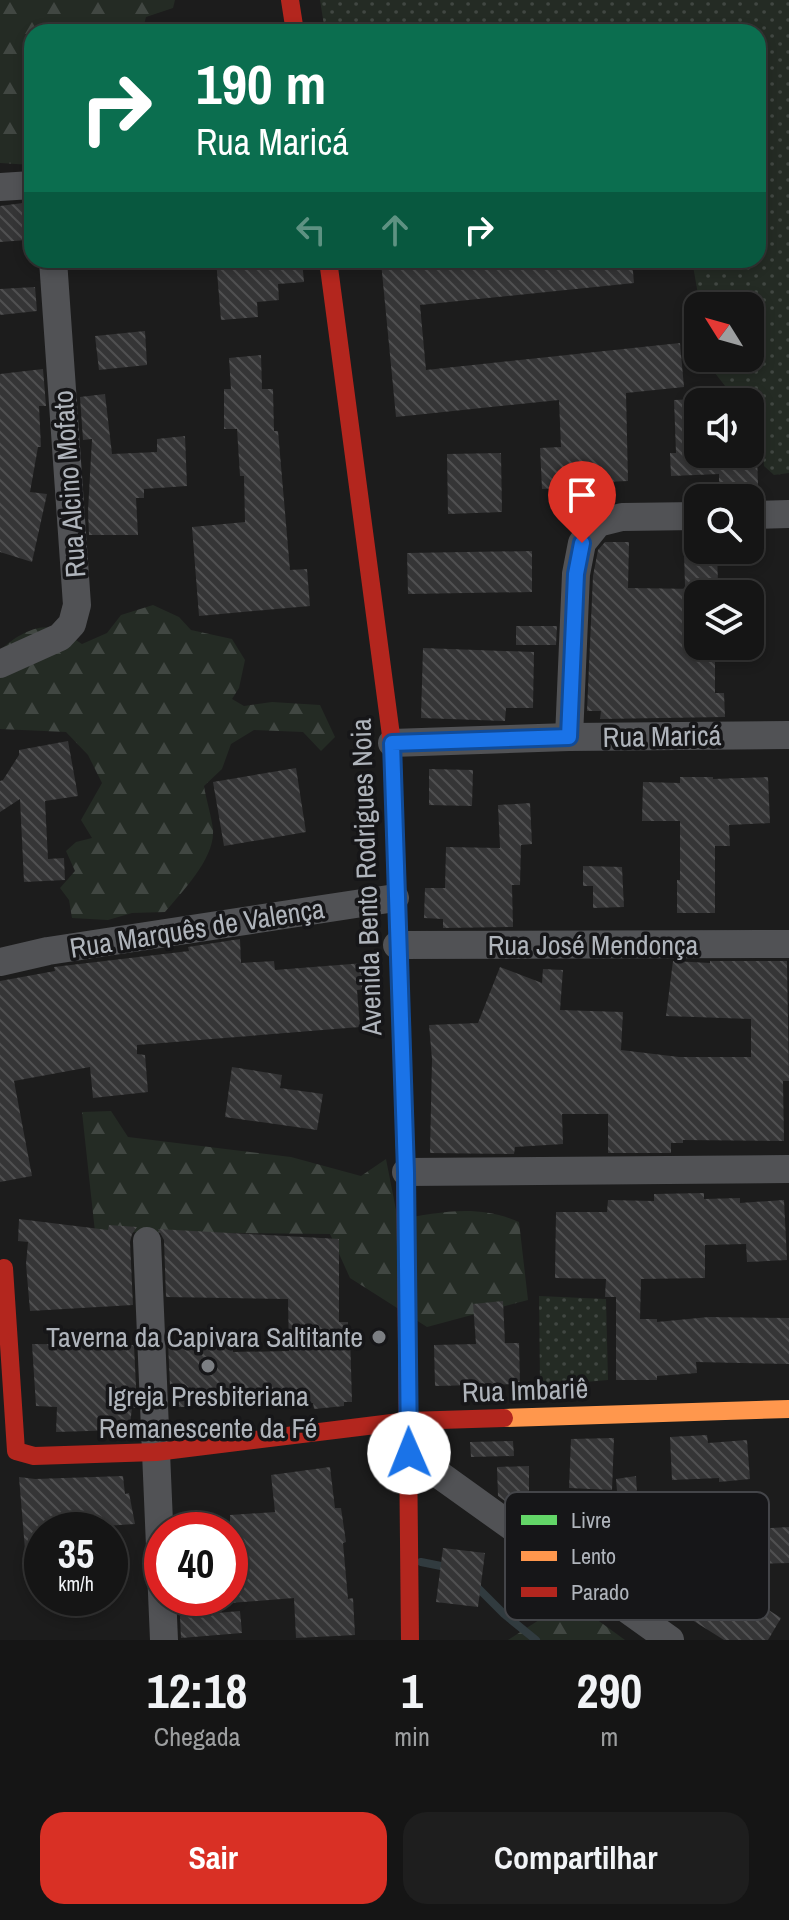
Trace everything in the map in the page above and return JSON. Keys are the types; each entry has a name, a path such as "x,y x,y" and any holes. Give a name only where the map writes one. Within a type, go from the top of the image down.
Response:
{"street":[{"path":"290,0 294,24"},
{"path":"0,187 24,186"},
{"name":"Rua Alcino Mofato","path":"0,664 60,637 72,624 77,605 54,268"},
{"name":"Avenida Bento Rodrigues Noia","path":"329,268 392,743 406,1172 410,1640"},
{"path":"764,515 789,514"},
{"path":"569,737 576,574 582,543 598,523 622,517 684,516"},
{"name":"Rua Maricá","path":"392,743 569,737 789,735"},
{"name":"Rua Marquês de Valença","path":"0,962 63,949 395,898"},
{"name":"Rua José Mendonça","path":"397,945 789,944"},
{"path":"406,1172 789,1169"},
{"path":"147,1241 164,1640"},
{"name":"Rua Imbariê","path":"4,1268 16,1451 34,1456 156,1452 408,1421 789,1409"},
{"path":"409,1453 505,1522"},
{"path":"642,1620 670,1640"}],"green space":[{"path":"0,0 175,0 173,8 146,17 144,24 24,24 24,164 0,163"},
{"path":"320,0 789,0 789,473 774,475 764,466 764,388 727,388 714,372 764,372 764,292 698,292 693,268 766,268 766,24 324,24"},
{"path":"153,605 179,617 191,630 232,639 245,660 239,688 232,699 244,706 272,702 320,705 335,737 321,751 303,732 254,730 231,744 222,769 204,786 213,830 209,852 188,885 165,912 132,913 108,920 72,918 69,900 60,888 75,871 66,851 76,842 92,838 81,820 102,783 88,755 66,732 0,729 0,650 25,633 46,627 61,631 82,644 107,633 121,615"},
{"path":"111,1111 128,1137 291,1157 361,1176 386,1159 398,1220 444,1212 474,1211 519,1222 528,1300 427,1327 350,1278 330,1234 95,1232 82,1112"},
{"path":"539,1296 606,1299 608,1380 540,1386"},
{"path":"539,1620 598,1620 625,1640 508,1640"}],"building":[{"path":"23,203 24,240 0,242 0,206"},
{"path":"217,268 303,268 304,282 278,284 279,300 257,302 258,317 221,320"},
{"path":"382,268 633,268 634,283 420,305 426,370 680,343 684,387 626,393 628,481 542,489 540,448 561,447 559,400 396,417"},
{"path":"35,287 37,311 0,315 0,289"},
{"path":"145,331 147,365 99,370 95,336"},
{"path":"261,355 262,389 273,389 274,431 278,431 290,570 307,569 310,606 199,616 192,527 245,522 244,476 240,476 237,429 224,429 224,389 231,389 229,358"},
{"path":"43,369 46,406 39,406 41,447 38,447 30,492 47,494 32,562 0,552 0,374"},
{"path":"105,394 112,454 157,452 157,439 185,436 187,486 144,489 144,498 136,498 138,535 89,535 92,439 83,440 80,397"},
{"path":"674,400 684,400 684,468 757,468 758,484 719,484 719,474 671,476 670,453 676,453"},
{"path":"501,453 502,512 448,514 447,454"},
{"path":"605,542 629,542 628,588 684,589 684,660 715,660 715,693 724,693 725,717 600,719 601,711 587,711 593,576 598,550"},
{"path":"532,551 532,592 408,594 407,553"},
{"path":"684,564 717,564 718,580 685,580"},
{"path":"516,626 557,626 556,645 516,645"},
{"path":"423,648 534,652 533,708 506,708 505,721 421,718"},
{"path":"68,741 78,796 45,801 48,859 64,858 65,880 24,882 20,799 0,812 0,781 19,755 19,750"},
{"path":"296,768 306,832 224,846 213,782"},
{"path":"429,769 473,770 472,806 429,805"},
{"path":"680,777 768,777 770,823 729,825 730,846 715,846 715,913 677,913 680,821 642,821 643,782 680,783"},
{"path":"530,803 532,844 521,845 520,885 512,885 513,927 443,928 443,919 424,918 425,888 445,888 446,847 500,848 498,805"},
{"path":"583,866 622,867 624,907 593,908 593,886 583,886"},
{"path":"240,939 241,963 274,961 275,970 364,963 366,989 357,990 360,1027 137,1045 137,1054 145,1055 148,1092 93,1098 90,1067 14,1081 32,1176 0,1182 0,981 55,971 54,967 189,951 188,947"},
{"path":"673,961 787,961 789,1081 783,1081 784,1141 683,1140 683,1143 671,1143 671,1153 608,1153 608,1114 562,1114 563,1144 515,1147 514,1154 430,1153 432,1059 429,1025 478,1023 500,967 542,983 543,969 563,970 560,1010 623,1012 621,1050 679,1057 751,1057 751,1019 666,1016"},
{"path":"232,1067 282,1075 280,1088 323,1094 317,1130 225,1117"},
{"path":"704,1193 704,1199 740,1198 740,1203 784,1200 787,1260 747,1262 746,1244 705,1245 705,1278 641,1279 640,1319 657,1319 657,1322 709,1317 789,1318 789,1364 696,1362 697,1373 657,1376 657,1380 616,1380 616,1297 605,1297 606,1279 555,1278 556,1212 607,1212 608,1200 654,1201 654,1194"},
{"path":"19,1219 108,1230 109,1225 137,1227 130,1242 133,1305 30,1311 26,1264 28,1242 18,1241"},
{"path":"158,1229 339,1239 339,1322 348,1322 350,1334 352,1402 344,1402 344,1406 314,1409 313,1403 286,1404 286,1394 234,1395 234,1398 187,1399 188,1407 171,1407 168,1343 233,1341 233,1352 289,1351 288,1299 166,1297 164,1240"},
{"path":"503,1301 505,1343 519,1343 520,1384 435,1386 434,1345 476,1344 473,1304"},
{"path":"32,1344 134,1345 137,1408 132,1408 130,1424 120,1425 120,1430 56,1432 57,1407 36,1406"},
{"path":"707,1435 708,1443 747,1440 750,1479 719,1482 719,1478 672,1480 670,1437"},
{"path":"614,1438 612,1490 569,1488 571,1439"},
{"path":"513,1441 514,1456 471,1457 470,1442"},
{"path":"529,1466 529,1492 505,1492 505,1501 498,1496 497,1467"},
{"path":"330,1467 335,1508 341,1508 348,1599 353,1598 355,1635 296,1638 294,1598 248,1602 248,1514 275,1512 271,1475"},
{"path":"123,1476 125,1494 129,1493 135,1524 128,1524 128,1512 24,1512 24,1538 19,1477"},
{"path":"636,1476 637,1492 617,1492 616,1479"},
{"path":"789,1527 789,1563 769,1564 769,1528"},
{"path":"443,1548 485,1553 478,1607 436,1602"},
{"path":"769,1610 781,1618 768,1640 724,1640 692,1620 769,1620"},
{"path":"180,1616 240,1616 242,1633 181,1638"}],"waterway":[{"path":"421,1562 451,1568"},
{"path":"475,1585 505,1615"},
{"path":"511,1620 536,1640"}],"traffic: fast":[{"path":"393,767 405,1150"}],"traffic: slow":[{"path":"504,1418 789,1409"}],"traffic: jam":[{"path":"290,0 294,24"},
{"path":"329,268 393,767"},
{"path":"405,1150 410,1640"},
{"path":"4,1268 16,1451 34,1456 156,1452 408,1421 504,1418"}],"place":[{"name":"Taverna da Capivara Saltitante","path":"379,1337"},
{"name":"Igreja Presbiteriana Remanescente da Fé","path":"208,1366"}],"route":[{"path":"409,1453 406,1172 392,743 569,737 576,574 582,543"}]}
